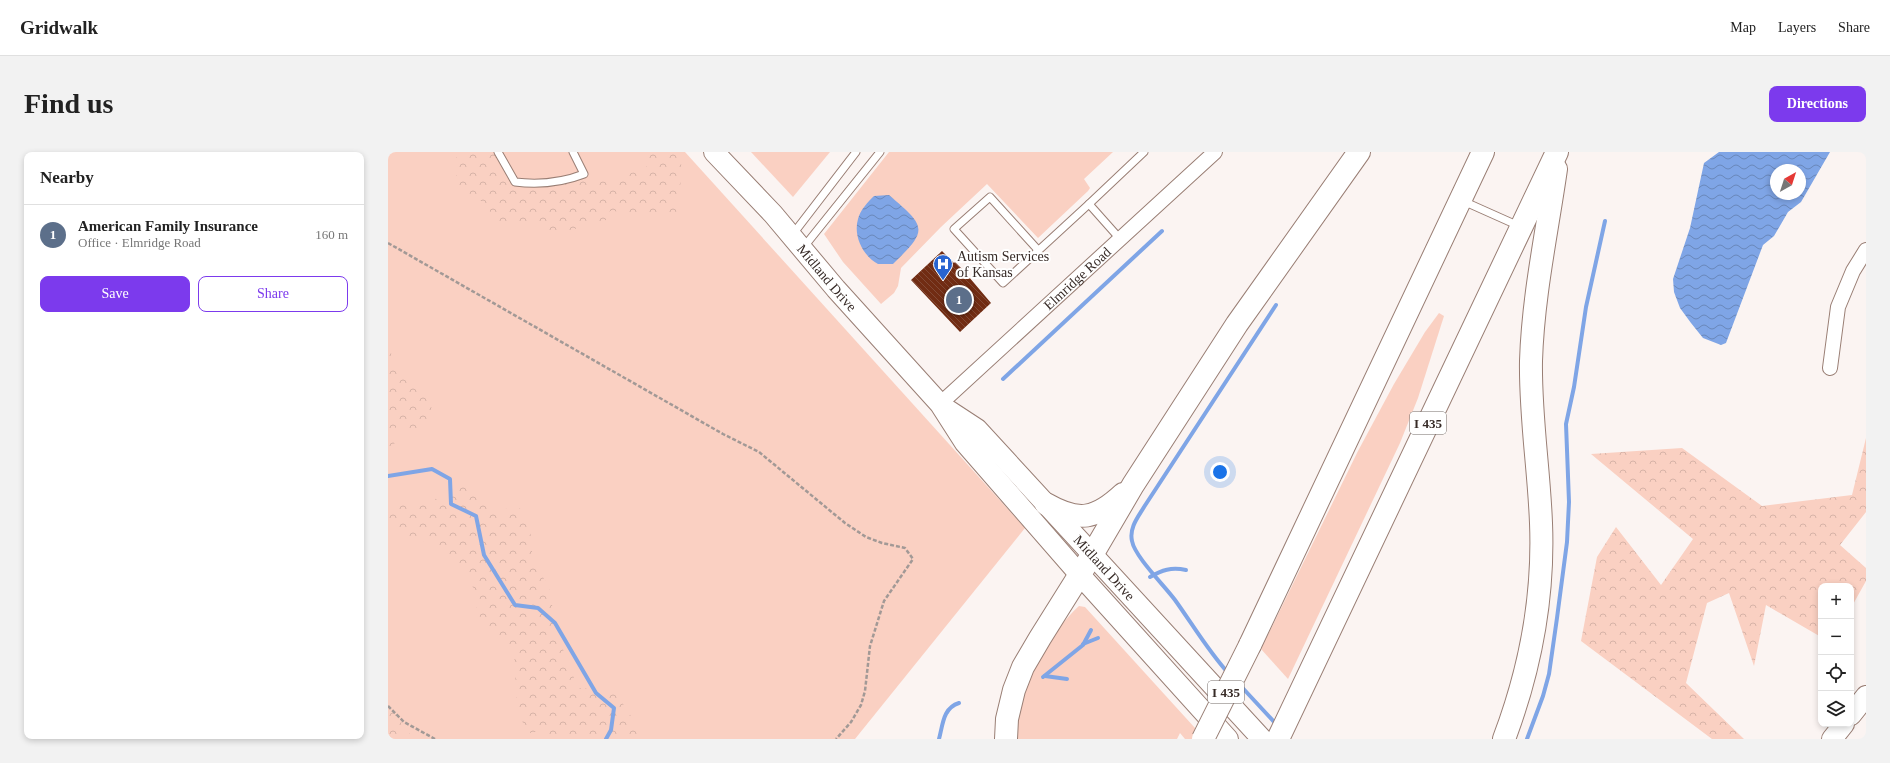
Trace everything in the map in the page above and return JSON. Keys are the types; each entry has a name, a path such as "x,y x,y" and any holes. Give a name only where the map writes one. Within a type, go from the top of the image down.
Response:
{"highway":[{"path":"1006,739 1014,690 1023,667 1133,485 1242,318 1359,152"},
{"name":"I 435","path":"1203,739 1250,645 1483,152"},
{"path":"1504,739 1529,658 1539,592 1541,524 1531,396 1533,332 1557,152"},
{"name":"I 435","path":"1278,739 1557,152"},
{"path":"1046,504 1073,516 1094,515 1108,507 1133,485"}],"main road":[{"name":"Midland Drive","path":"714,152 797,242 836,289 940,404 965,443 1080,575 1228,739"},
{"name":"Midland Drive","path":"940,404 977,429 1262,739"},
{"path":"1854,711 1866,696"},
{"path":"1832,739 1842,727"}],"street":[{"name":"Elmridge Road","path":"940,404 1121,240 1215,152"},
{"path":"1830,368 1838,307 1850,277 1866,250"}],"lane":[{"path":"498,152 515,182 537,185 566,181 584,174 573,152"},
{"path":"797,242 856,152"},
{"path":"797,242 880,152"},
{"path":"1038,250 990,196 954,229 1003,283 1144,152"},
{"path":"1460,200 1521,227"},
{"path":"1089,204 1121,240"}],"path":[{"path":"388,243 723,434 760,452 845,523 866,537 882,543 905,548 910,552 913,559 911,564 884,601 876,623 870,646 865,691 861,705 851,722 836,739"},
{"path":"388,706 404,722 436,739"}],"green space":[{"path":"388,152 685,152 1025,528 855,739 388,739"},
{"path":"456,152 494,152 499,169 511,188 556,186 586,179 609,182 646,167 649,152 680,152 682,173 676,215 610,211 606,220 554,235 536,221 496,223 486,204 456,185"},
{"path":"751,152 830,152 793,197"},
{"path":"889,152 1113,152 1084,179 1090,188 1088,191 1038,238 987,184 941,227 901,268 898,286 894,293 881,304 843,262 824,234"},
{"path":"1439,313 1444,316 1418,398 1400,443 1288,679 1261,649 1358,451 1394,384 1425,332"},
{"path":"388,344 393,359 431,401 432,420 421,432 396,423 396,442 388,449"},
{"path":"1866,438 1866,512 1840,545 1866,568 1866,581 1854,603 1854,583 1818,583 1818,635 1766,605 1754,666 1729,593 1707,603 1686,683 1744,739 1712,739 1581,641 1597,557 1616,527 1661,585 1693,539 1591,454 1682,448 1762,506 1852,495"},
{"path":"466,485 491,512 519,506 532,538 532,559 549,587 557,634 578,688 614,690 642,733 642,739 553,739 543,730 530,733 517,714 514,650 475,612 480,597 445,549 388,528 388,504 431,501"},
{"path":"1079,606 1085,607 1205,739 1185,739 1180,733 1177,739 1015,739 1021,699 1028,676 1037,659 1051,639"},
{"path":"388,705 414,739 388,739"}],"water":[{"path":"1719,152 1830,152 1806,193 1806,164 1770,164 1770,200 1802,200 1788,212 1774,236 1763,245 1726,343 1721,345 1703,338 1680,308 1674,292 1673,279 1690,228 1704,163"},
{"path":"889,195 910,214 916,222 918,228 917,235 913,243 893,264 878,264 868,256 860,245 857,225 860,212 874,196"}],"building":[{"path":"942,251 963,270 991,303 960,332 911,280"}],"waterway":[{"path":"1527,739 1543,696 1549,674 1567,542 1569,502 1566,424 1574,387 1586,307 1605,221"},
{"path":"1003,379 1162,231"},
{"path":"1229,674 1207,647 1175,600 1138,555 1134,548 1131,536 1133,527 1144,507 1276,305"},
{"path":"388,476 432,469 450,479 451,504 476,516 484,555 515,605 538,608 555,623 596,693 614,708 611,730 606,739"},
{"path":"1150,577 1167,570 1186,570"},
{"path":"1043,677 1083,645 1091,630"},
{"path":"1083,644 1098,638"},
{"path":"1045,676 1067,679"},
{"path":"1238,683 1277,725"},
{"path":"939,739 944,717 954,705 959,703"}],"place":[{"name":"Autism Services of Kansas","path":"943,281"},
{"name":"American Family Insurance","path":"959,300"}]}
